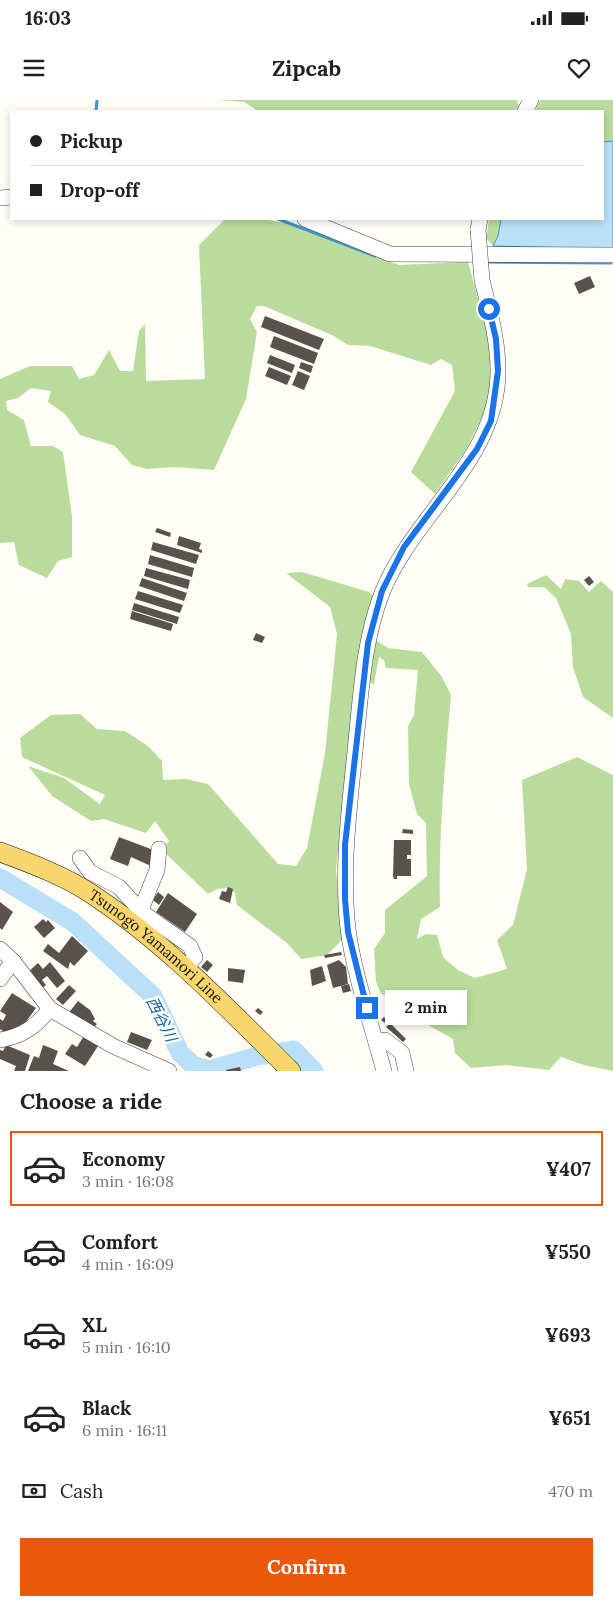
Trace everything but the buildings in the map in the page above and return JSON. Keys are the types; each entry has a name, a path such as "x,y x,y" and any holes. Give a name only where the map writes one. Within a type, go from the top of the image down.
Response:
{"main road":[{"name":"Tsunogo Yamamori Line","path":"0,852 26,862 138,918 291,1071"}],"street":[{"path":"307,220 390,254 613,255"},
{"path":"384,1071 348,932 345,899 345,845 363,679 368,643 378,603 391,573 404,547 477,449 491,421 498,371 496,339 482,280 479,224"},
{"path":"138,918 157,870 160,849"},
{"path":"80,858 90,872 119,887 138,918"},
{"path":"0,949 13,961 50,1009 113,1046 169,1071"},
{"path":"0,979 13,961"},
{"path":"0,1040 18,1037 35,1026 50,1009"},
{"path":"376,1042 385,1040 402,1053 406,1071"}],"green space":[{"path":"217,100 517,100 519,106 516,110 256,110 244,102"},
{"path":"540,100 613,100 613,141 604,142 604,110 535,110"},
{"path":"224,220 268,220 285,223 399,265 468,262 489,339 491,370 489,403 467,448 435,494 411,472 455,391 452,365 441,359 431,365 370,346 348,345 332,335 264,306 257,306 250,319 257,332 246,399 214,470 174,467 147,469 132,465 115,446 80,435 65,414 48,402 51,391 31,388 18,398 6,401 7,410 24,420 31,446 53,446 63,452 72,516 72,557 58,561 47,578 19,565 14,542 0,543 0,379 30,366 72,366 79,379 94,375 109,350 120,371 133,371 139,331 145,324 146,381 205,379 199,245"},
{"path":"489,220 501,220 498,236 493,246 486,238"},
{"path":"302,572 369,592 373,596 358,655 336,871 343,939 327,955 301,959 287,943 237,905 235,893 230,888 217,889 208,894 162,850 169,841 155,821 146,833 104,819 91,821 52,796 28,766 64,778 100,804 105,795 22,757 20,738 51,715 80,714 97,729 125,731 148,746 162,761 163,780 186,779 208,784 278,864 296,866 307,848 325,753 337,634 330,607 286,573"},
{"path":"546,575 561,589 565,579 579,581 589,592 601,581 613,592 613,718 583,697 573,667 571,634 556,598 544,587 528,587 527,584"},
{"path":"375,640 388,648 422,652 442,677 451,695 441,828 440,907 421,919 417,939 426,934 437,935 443,957 458,970 475,978 507,969 497,940 513,925 527,869 522,780 577,757 613,775 613,1071 584,1065 561,1057 549,1070 506,1065 471,1068 455,1053 453,1039 428,1025 409,1002 381,994 376,982 374,949 385,933 385,910 427,876 426,823 417,814 409,784 408,726 414,715 418,670 386,668 384,660 379,657 374,684 369,683"}],"water":[{"path":"613,141 613,249 493,246 498,236 501,220 604,220 604,142"}],"waterway":[{"path":"96,110 97,100"},
{"path":"281,220 375,256"},
{"path":"486,262 611,263"},
{"name":"西谷川","path":"0,878 73,922 153,996 180,1053 193,1065 209,1070 257,1056 294,1050 314,1071"}],"route":[{"path":"367,1008 348,932 345,899 345,845 368,643 382,591 404,547 477,449 491,421 498,371 496,339 489,309"}]}
